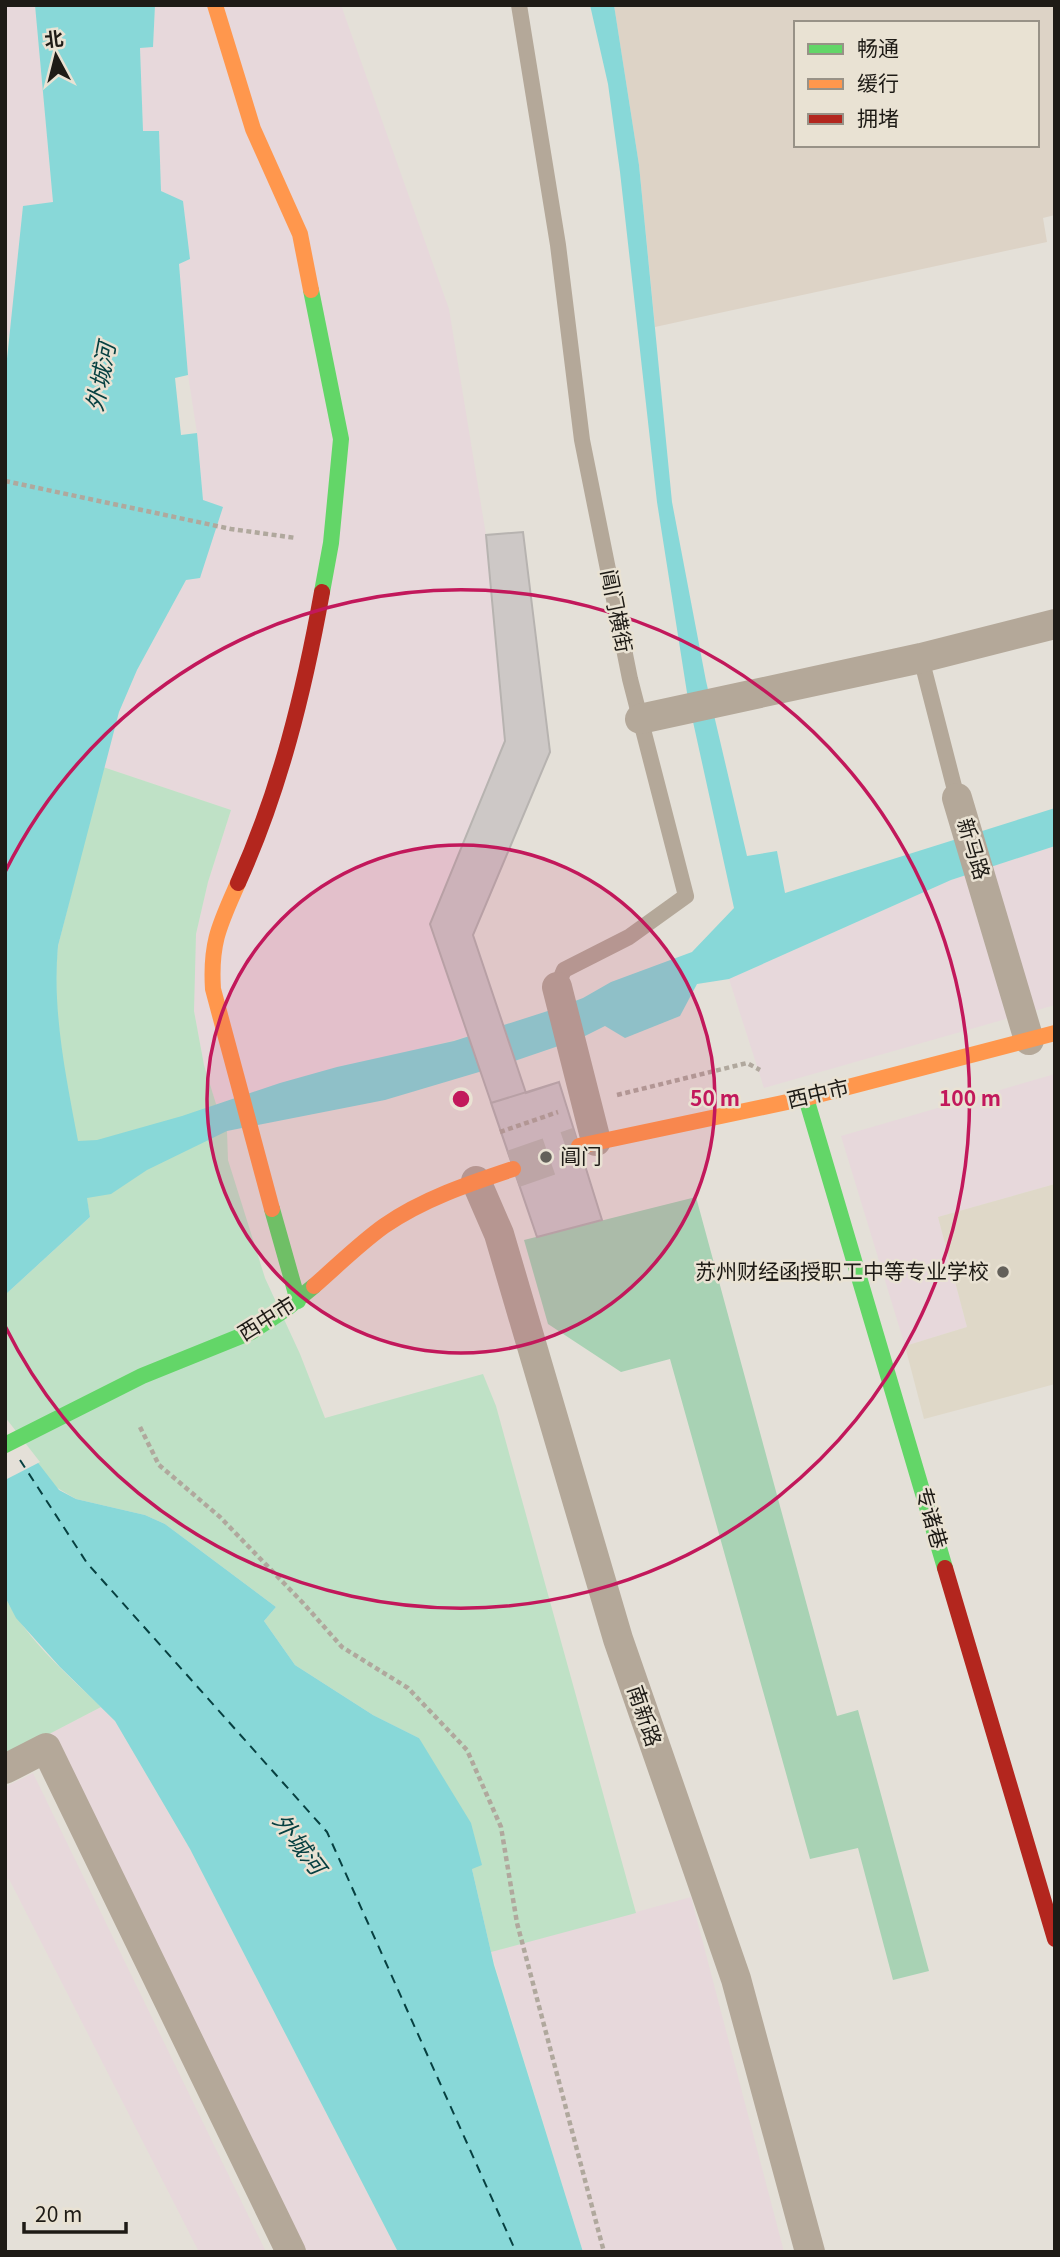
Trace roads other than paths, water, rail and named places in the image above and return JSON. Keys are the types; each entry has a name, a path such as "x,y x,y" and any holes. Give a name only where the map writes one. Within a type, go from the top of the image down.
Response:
{"street":[{"path":"215,5 253,129 300,234 341,439 331,543 306,679 261,832 217,931 211,962 213,989 298,1301"},
{"path":"640,719 921,658 1055,624"},
{"name":"新马路","path":"957,798 988,897 1042,1037"},
{"name":"阊门横街","path":"556,987 573,1052 587,1143"},
{"name":"西中市","path":"587,1143 806,1098 1042,1037"},
{"name":"专诸巷","path":"806,1098 1055,1939"},
{"name":"西中市","path":"5,1445 160,1368 250,1332 298,1301 393,1221 426,1201 513,1169"},
{"name":"南新路","path":"476,1181 499,1234 618,1639 736,1979 810,2252"},
{"path":"5,1769 46,1748 291,2252"}],"lane":[{"name":"阊门横街","path":"519,5 558,245 582,440 629,679 686,896 629,937 564,970 556,987"},
{"name":"新马路","path":"921,658 957,798"}],"water":[{"name":"外城河","path":"35,5 155,5 153,47 140,48 143,131 159,131 161,191 183,201 190,259 179,264 188,375 175,378 181,435 197,433 203,500 223,507 200,578 186,580 137,670 119,712 58,946 59,1020 78,1141 97,1140 182,1116 337,1067 454,1041 554,1009 583,998 611,982 692,952 734,908 688,699 657,502 608,84 590,5 614,5 639,165 672,502 706,681 747,856 777,851 785,893 1055,808 1055,846 951,880 729,979 697,984 680,1016 625,1038 605,1026 579,1039 506,1064 385,1100 227,1131 147,1170 111,1194 87,1198 90,1217 5,1295 5,378 23,206 53,202"},
{"name":"外城河","path":"5,1420 59,1490 76,1499 145,1515 165,1524 276,1607 264,1621 295,1665 373,1715 419,1738 471,1823 482,1865 472,1869 494,1965 583,2252 398,2252 190,1849 115,1721 60,1667 16,1618 5,1597"}],"tunnel":[{"path":"513,1169 579,1146"}],"place":[{"name":"阊门","path":"546,1157"},
{"name":"苏州财经函授职工中等专业学校","path":"1003,1272"}]}
